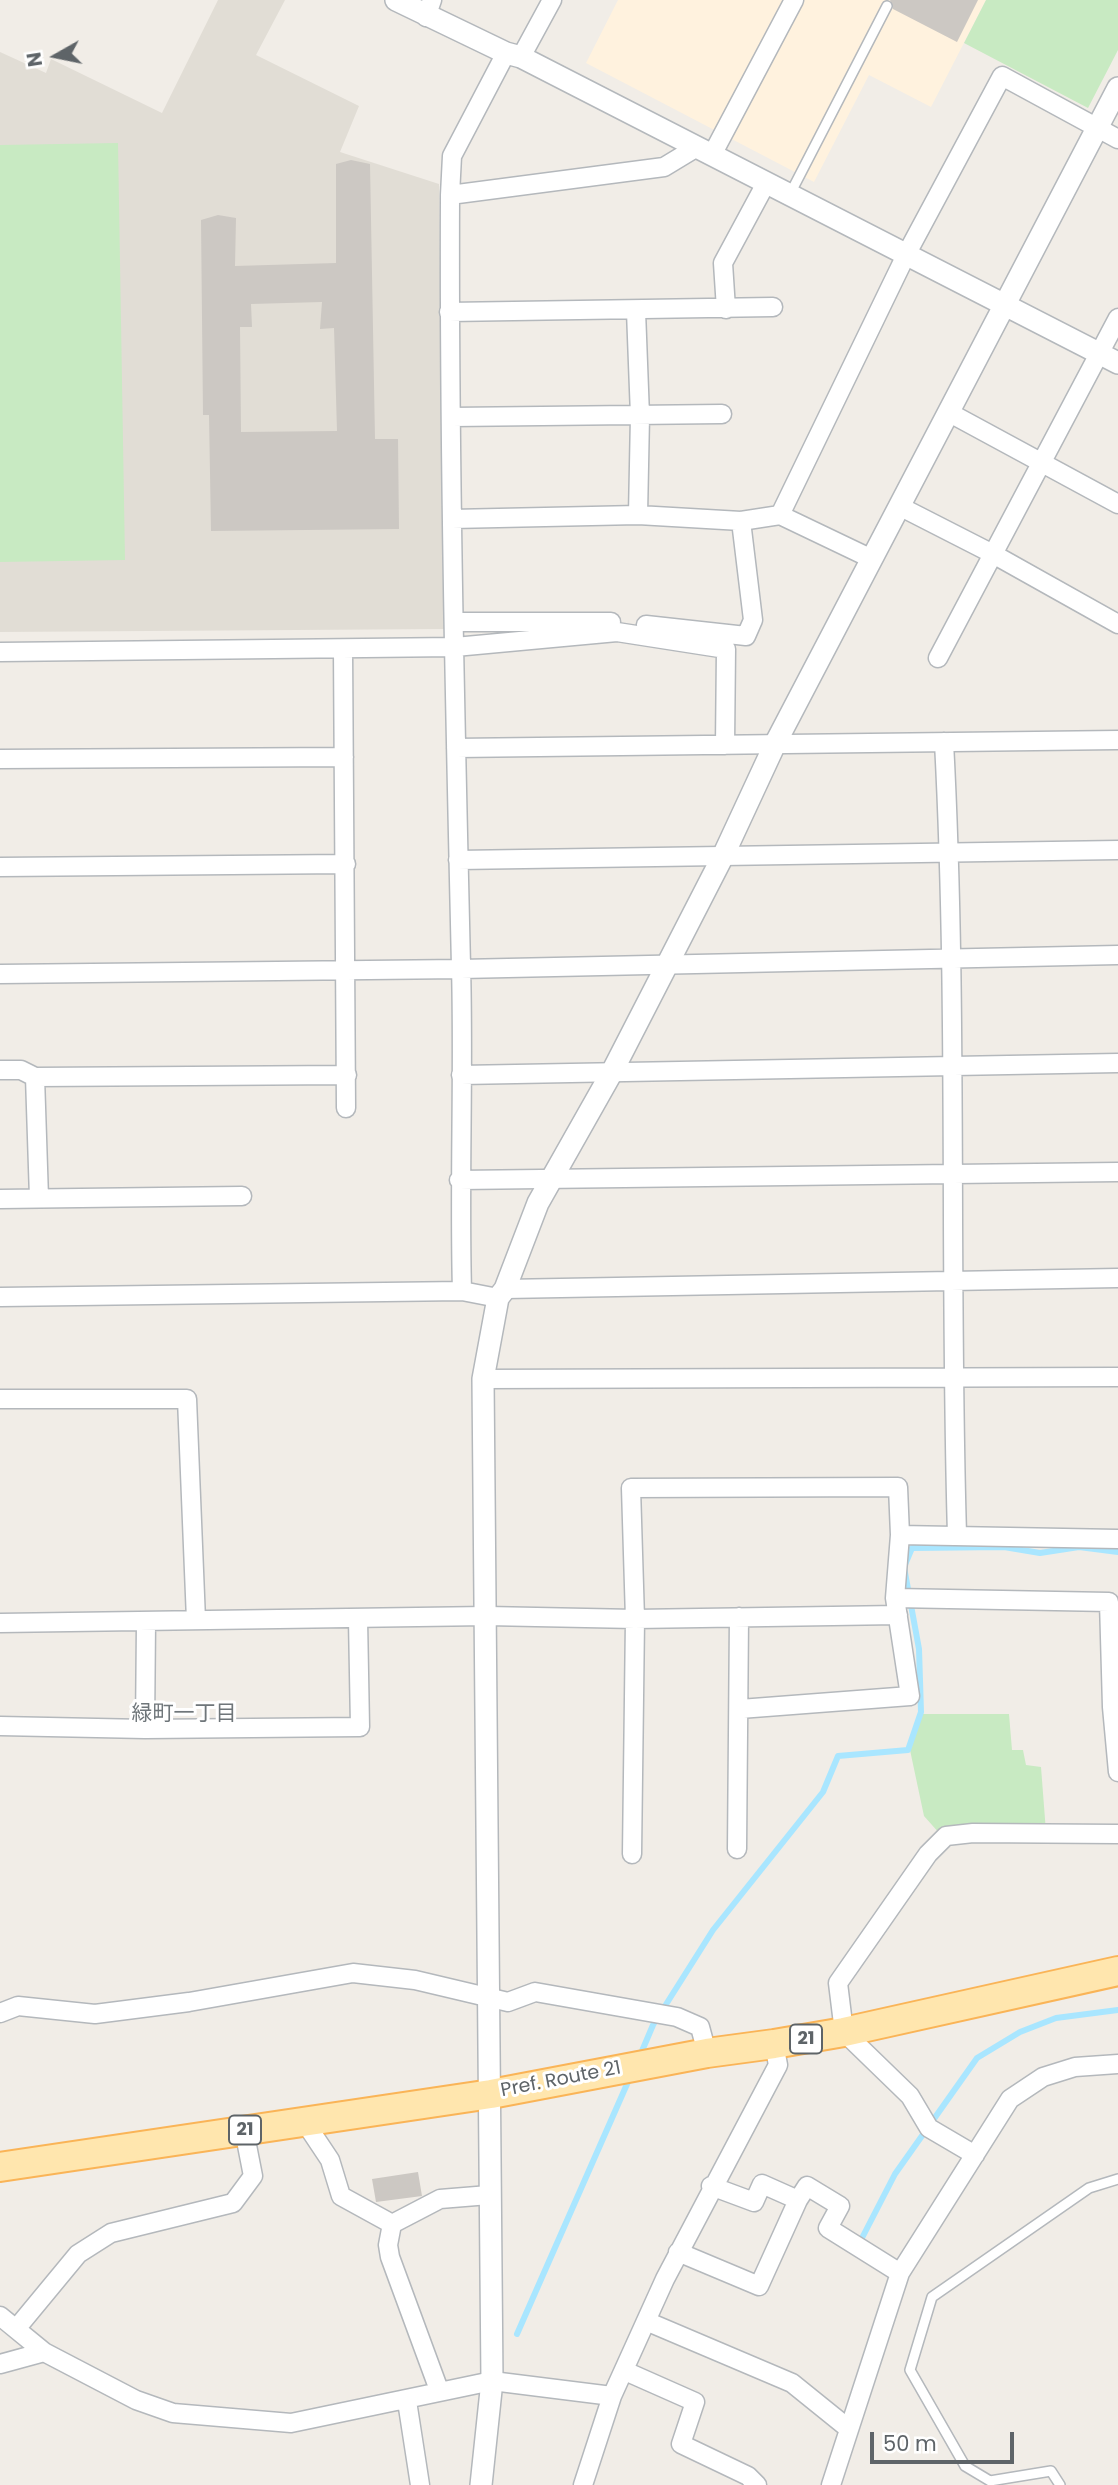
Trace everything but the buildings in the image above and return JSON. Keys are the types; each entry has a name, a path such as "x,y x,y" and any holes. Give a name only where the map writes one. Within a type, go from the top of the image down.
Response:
{"main road":[{"name":"Pref. Route 21","path":"0,2167 491,2094 707,2053 844,2032 1118,1971"}],"street":[{"path":"396,0 429,8 514,55 789,197 1109,359"},
{"path":"461,1291 461,969 449,312 452,156 514,55 552,0"},
{"path":"450,195 664,167 704,151 794,0"},
{"path":"780,514 906,255 1002,76 1118,139"},
{"path":"481,2485 492,2381 483,1379 501,1294 538,1203 612,1072 723,856 775,744 1118,88"},
{"path":"726,309 723,263 765,184"},
{"path":"449,312 773,307"},
{"path":"636,311 640,416 638,516"},
{"path":"938,658 1041,463 1109,359 1118,318"},
{"path":"948,412 1118,504"},
{"path":"452,417 722,414"},
{"path":"899,506 993,554 1118,624"},
{"path":"452,519 638,516 741,522 780,514 872,559"},
{"path":"454,622 622,622 746,636 754,620 741,522"},
{"path":"0,652 455,648 617,632 726,649 724,745"},
{"path":"342,649 346,864 346,1108"},
{"path":"456,748 1118,740"},
{"path":"944,742 950,853 952,1376 957,1534"},
{"path":"0,759 344,757"},
{"path":"458,860 1118,850"},
{"path":"0,867 346,864"},
{"path":"0,974 461,969 1118,955"},
{"path":"461,1075 1118,1063"},
{"path":"0,1070 21,1070 35,1077 347,1075"},
{"path":"35,1077 39,1198"},
{"path":"459,1180 1118,1172"},
{"path":"0,1199 242,1196"},
{"path":"0,1297 461,1291 501,1294 1118,1278"},
{"path":"483,1379 1118,1377"},
{"path":"0,1399 187,1399 196,1620"},
{"path":"632,1854 635,1619 631,1488 898,1487 900,1535 897,1607 910,1696 740,1709"},
{"path":"900,1535 1118,1539"},
{"path":"0,1623 487,1616 635,1619 897,1607 1109,1602 1112,1707 1118,1773"},
{"path":"737,1849 739,1616"},
{"path":"0,1726 145,1729 360,1727 358,1619"},
{"path":"145,1729 146,1623"},
{"path":"975,2155 929,2128 910,2096 844,2032 838,1983 928,1854 946,1836 1032,1831 1118,1834"},
{"path":"0,2013 18,2006 95,2014 189,2002 353,1973 415,1980 508,2002 535,1992 677,2017 700,2027 707,2053"},
{"path":"583,2485 612,2396 678,2252 778,2065 774,2044"},
{"path":"831,2485 900,2273 1010,2099 1043,2077 1075,2067 1118,2064"},
{"path":"304,2121 330,2161 341,2196 392,2224"},
{"path":"16,2329 78,2254 89,2245 111,2233 233,2203 253,2176 244,2130"},
{"path":"711,2186 754,2202 762,2184 798,2200"},
{"path":"678,2252 759,2286 807,2186 841,2206 828,2228 900,2273"},
{"path":"392,2224 440,2199 489,2195"},
{"path":"392,2224 388,2245 390,2257 439,2390"},
{"path":"0,2316 44,2352 136,2400 173,2413 291,2423 407,2401 439,2390 492,2381 612,2396"},
{"path":"646,2321 792,2383 849,2428"},
{"path":"0,2364 44,2352"},
{"path":"625,2371 695,2402 681,2444 748,2476 757,2485"},
{"path":"407,2401 420,2485"}],"lane":[{"path":"789,197 887,6"},
{"path":"1060,2485 1051,2472 990,2482 965,2466 910,2370 933,2297 1089,2188 1118,2179"}],"shaded area":[{"path":"218,0 285,0 256,55 359,106 340,152 439,184 444,629 0,632 0,52 46,73 51,59 162,113"},
{"path":"618,0 986,0 931,107 869,75 814,182 586,63"}],"green space":[{"path":"986,0 1118,0 1118,50 1088,108 964,43"},
{"path":"118,143 125,560 0,562 0,145"},
{"path":"921,1714 1009,1714 1012,1750 1023,1750 1026,1765 1041,1767 1046,1832 940,1834 924,1816 910,1750"}],"waterway":[{"path":"639,2058 653,2025 713,1930 823,1792 838,1756 908,1750 921,1712 919,1649 904,1567 912,1548 1004,1547 1040,1553 1079,1547 1118,1552"},
{"path":"862,2238 895,2174 977,2058 1020,2032 1056,2018 1118,2010"},
{"path":"517,2334 631,2075"}],"district":[{"name":"緑町一丁目","path":"184,1715"}]}
